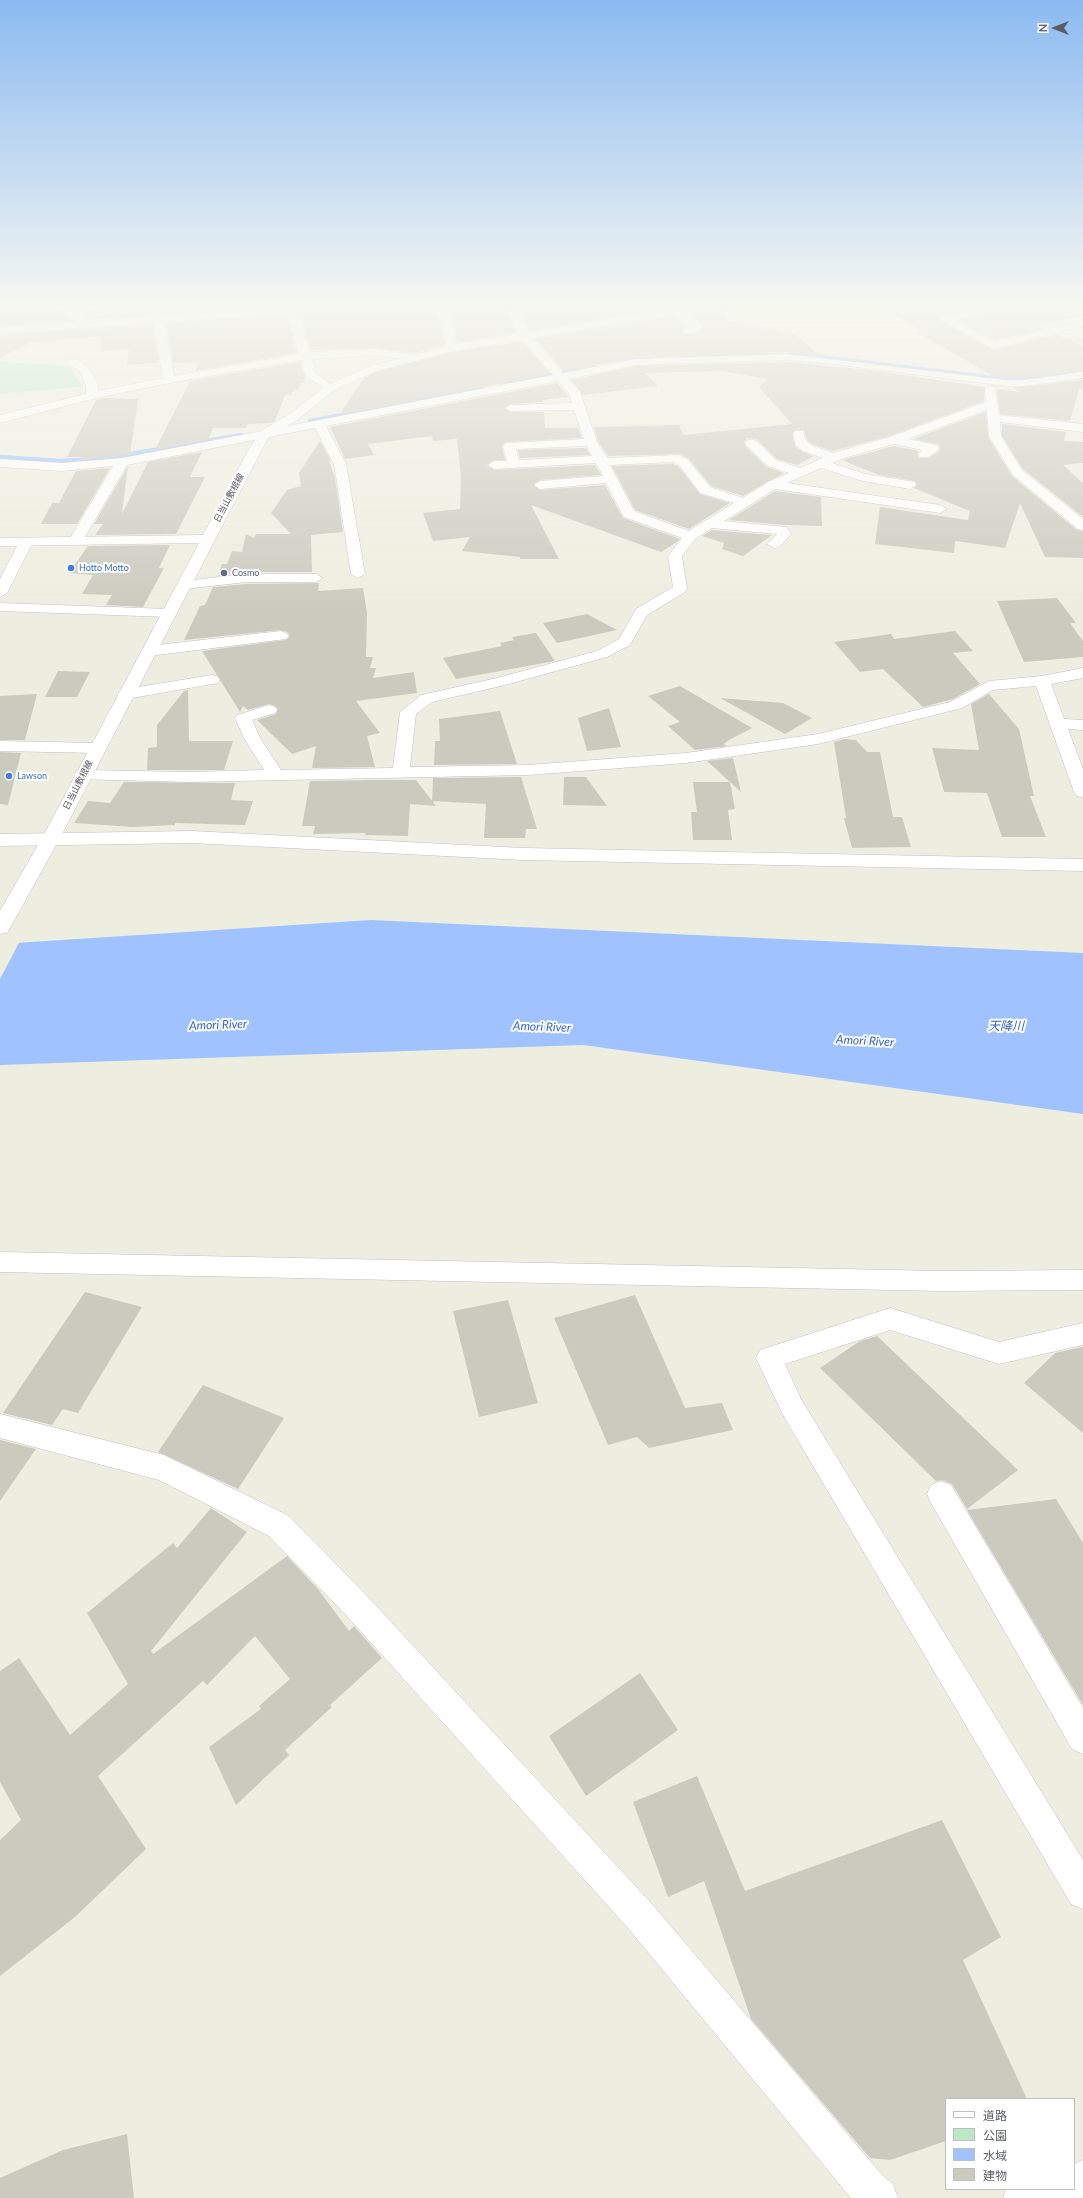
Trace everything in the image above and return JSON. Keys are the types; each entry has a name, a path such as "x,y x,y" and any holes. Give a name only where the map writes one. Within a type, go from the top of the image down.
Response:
{"street":[{"path":"0,419 54,406"},
{"name":"日当山敷根線","path":"0,928 46,846 255,449 265,434 292,418 308,406"},
{"path":"0,463 62,467 122,462 413,406"},
{"path":"511,408 578,406 591,442 629,514 690,536"},
{"path":"401,773 408,712 428,698 499,682 602,654 625,642 641,612 680,589 675,556 690,536 773,485 834,458 894,440 988,406"},
{"path":"992,406 995,418 995,436 1017,472 1083,526"},
{"path":"995,418 1083,428"},
{"path":"319,424 340,464 358,574"},
{"path":"1065,426 1072,439"},
{"path":"799,434 800,442 807,448 834,458"},
{"path":"894,440 933,448 924,454"},
{"path":"514,464 509,446 591,442"},
{"path":"751,443 772,463 801,473"},
{"path":"494,465 675,458 684,463 705,490 744,502"},
{"path":"76,540 122,462"},
{"path":"821,464 863,477 910,485"},
{"path":"540,485 611,479"},
{"path":"773,485 940,509"},
{"path":"711,524 781,530 784,534 774,544"},
{"path":"0,542 208,539"},
{"path":"0,593 26,542"},
{"path":"184,585 247,578 316,578"},
{"path":"0,607 169,613"},
{"path":"149,651 281,636"},
{"path":"83,776 276,775 528,770 716,754 825,737 956,705 990,686 1042,681 1083,673"},
{"path":"126,694 212,680"},
{"path":"1042,681 1083,792"},
{"path":"269,710 243,718 252,738 276,775"},
{"path":"1057,724 1083,725"},
{"path":"0,746 97,748"},
{"path":"0,840 46,846 192,837 523,854 1083,865"},
{"path":"0,1262 940,1281 1083,1280"},
{"path":"1083,1334 999,1353 890,1318 769,1358 792,1407 1083,1892"},
{"path":"0,1426 164,1468 279,1526 357,1606 640,1916 863,2183 879,2198"},
{"path":"941,1494 1083,1738"},
{"path":"1022,2198 1050,2190"}],"water":[{"name":"天降川","path":"371,920 1083,953 1083,1114 583,1045 0,1065 0,944"}],"pier":[{"path":"20,941 0,979 0,942"}],"building":[{"path":"93,406 137,406 130,455 82,460 83,457 67,457"},
{"path":"178,406 281,406 275,421 271,423 248,424 246,428 213,428 208,440 155,450"},
{"path":"345,406 388,406 339,415"},
{"path":"441,406 509,406 504,409 511,412 544,412 545,428 578,428 582,438 505,442 502,446 505,460 493,460 487,465 494,470 595,465 601,475 540,480 533,485 540,490 605,485 623,518 680,539 661,552 531,505 559,559 520,559 520,557 462,551 470,537 433,541 423,513 460,509 461,477 457,439 433,441 432,436 368,444 374,455 345,459 330,427"},
{"path":"776,406 972,406 890,436 833,451 812,444 807,440 804,430 795,430 792,434 795,446 802,452 814,456 797,465 777,459 756,439 747,438 744,442 746,447 767,467 784,473 743,496 711,486 689,459 680,454 608,456 598,441 594,427 679,425 683,435 792,424"},
{"path":"999,406 1074,406 1070,421 1000,414"},
{"path":"986,412 988,437 1012,476 1077,530 1083,531 1083,558 1045,557 1020,503 1005,548 955,541 954,553 875,544 880,507 968,520 970,511 914,488 917,485 915,481 879,475 842,460 894,446 919,451 917,454 919,458 929,458 940,449 938,444 913,439"},
{"path":"1002,424 1066,432 1064,441 1083,442 1083,463 1063,465 1083,483 1083,517 1023,469 1002,436"},
{"path":"320,441 331,461 329,461 335,478 343,532 311,535 312,572 247,572 218,576 222,564 227,564 232,551 242,552 246,534 254,538 256,534 291,534 271,513 287,490 301,486 299,473"},
{"path":"586,448 590,455 520,458 518,450"},
{"path":"202,452 190,477 205,477 176,534 95,535 103,524 94,524 128,466 122,514 148,462"},
{"path":"673,464 679,467 700,494 730,503 689,529 635,510 612,466"},
{"path":"110,468 77,524 41,524 52,503 59,503 76,471"},
{"path":"775,491 821,497 822,526 785,525 729,520"},
{"path":"712,530 772,535 743,556 722,549 724,543 702,536"},
{"path":"170,545 159,568 164,568 143,607 106,605 112,595 82,594 93,575 69,573 88,546"},
{"path":"319,583 318,591 363,588 367,613 366,657 373,657 370,668 376,668 373,678 414,672 417,693 356,701 380,733 367,736 375,767 312,768 316,746 292,754 257,720 276,714 278,709 275,706 269,704 248,710 243,706 240,712 202,651 286,640 290,636 287,632 281,630 184,640 200,606 205,605 213,587 247,584"},
{"path":"1057,598 1076,623 1070,623 1083,641 1083,657 1024,662 997,601"},
{"path":"587,614 617,630 557,643 543,623"},
{"path":"955,631 973,651 953,653 980,684 953,699 923,707 883,669 860,672 834,642 891,634 894,639"},
{"path":"536,633 555,661 456,679 443,658 502,646 500,643 514,640 512,637"},
{"path":"58,671 90,672 77,697 45,697"},
{"path":"680,686 752,728 729,740 724,744 727,746 695,750 668,726 680,722 648,696"},
{"path":"188,690 189,741 233,741 224,770 147,770 148,748 157,747 157,725 184,691"},
{"path":"37,694 25,740 0,740 0,696"},
{"path":"989,694 1019,729 1034,796 1030,796 1046,837 1002,837 987,793 944,792 932,748 979,750 971,704"},
{"path":"720,698 783,703 812,718 785,734"},
{"path":"609,708 621,747 587,751 578,718"},
{"path":"500,711 517,764 434,765 435,741 440,741 439,719"},
{"path":"844,739 856,740 867,752 880,752 893,817 902,817 911,847 852,848 844,818 846,818 834,742"},
{"name":"Lawson","path":"0,752 21,753 8,805 0,804"},
{"path":"733,758 741,792 707,761"},
{"path":"521,777 537,829 526,829 525,838 484,838 486,804 432,801 433,778"},
{"path":"564,777 586,777 607,806 563,805"},
{"path":"416,780 436,806 410,804 408,836 365,835 366,833 313,834 315,826 302,826 310,781"},
{"path":"124,782 235,783 231,800 253,801 245,825 175,823 175,825 132,827 74,823 88,801 110,803"},
{"path":"693,782 730,782 735,809 728,810 732,840 693,840 691,812 697,812"},
{"path":"85,1292 142,1307 78,1413 63,1409 52,1425 3,1413"},
{"path":"635,1295 685,1408 722,1403 733,1430 649,1448 637,1437 608,1445 554,1318"},
{"path":"508,1300 538,1403 479,1417 453,1311"},
{"path":"877,1336 1018,1470 967,1509 952,1484 942,1480 936,1481 820,1368 860,1341"},
{"path":"1083,1347 1083,1433 1024,1383 1055,1353"},
{"path":"203,1385 284,1418 238,1489 158,1452"},
{"path":"0,1440 36,1449 0,1501"},
{"path":"1056,1499 1083,1543 1083,1705 967,1510"},
{"path":"211,1508 247,1532 151,1651 153,1654 287,1556 318,1589 349,1631 354,1626 382,1658 330,1705 332,1707 285,1750 289,1755 236,1805 209,1747 261,1709 259,1706 290,1679 255,1636 207,1685 203,1681 98,1776 146,1849 75,1917 0,1976 0,1840 21,1820 0,1782 0,1671 19,1658 70,1735 128,1684 87,1613 173,1543 177,1548"},
{"path":"640,1673 678,1730 586,1796 549,1736"},
{"path":"697,1776 745,1891 942,1820 1001,1937 963,1960 1027,2098 945,2098 945,2141 890,2160 870,2158 751,2019 704,1881 668,1897 633,1802"},
{"path":"127,2134 134,2198 0,2198 0,2178 63,2150"}],"waterway":[{"path":"310,421 393,406"},
{"path":"0,457 59,461 102,459 241,435"}],"place":[{"name":"Hotto Motto","path":"71,568"},
{"name":"Cosmo","path":"224,573"},
{"name":"Lawson","path":"9,776"}],"water label":[{"name":"Amori River","path":"218,1025"},
{"name":"Amori River","path":"542,1027"},
{"name":"Amori River","path":"865,1041"}]}
